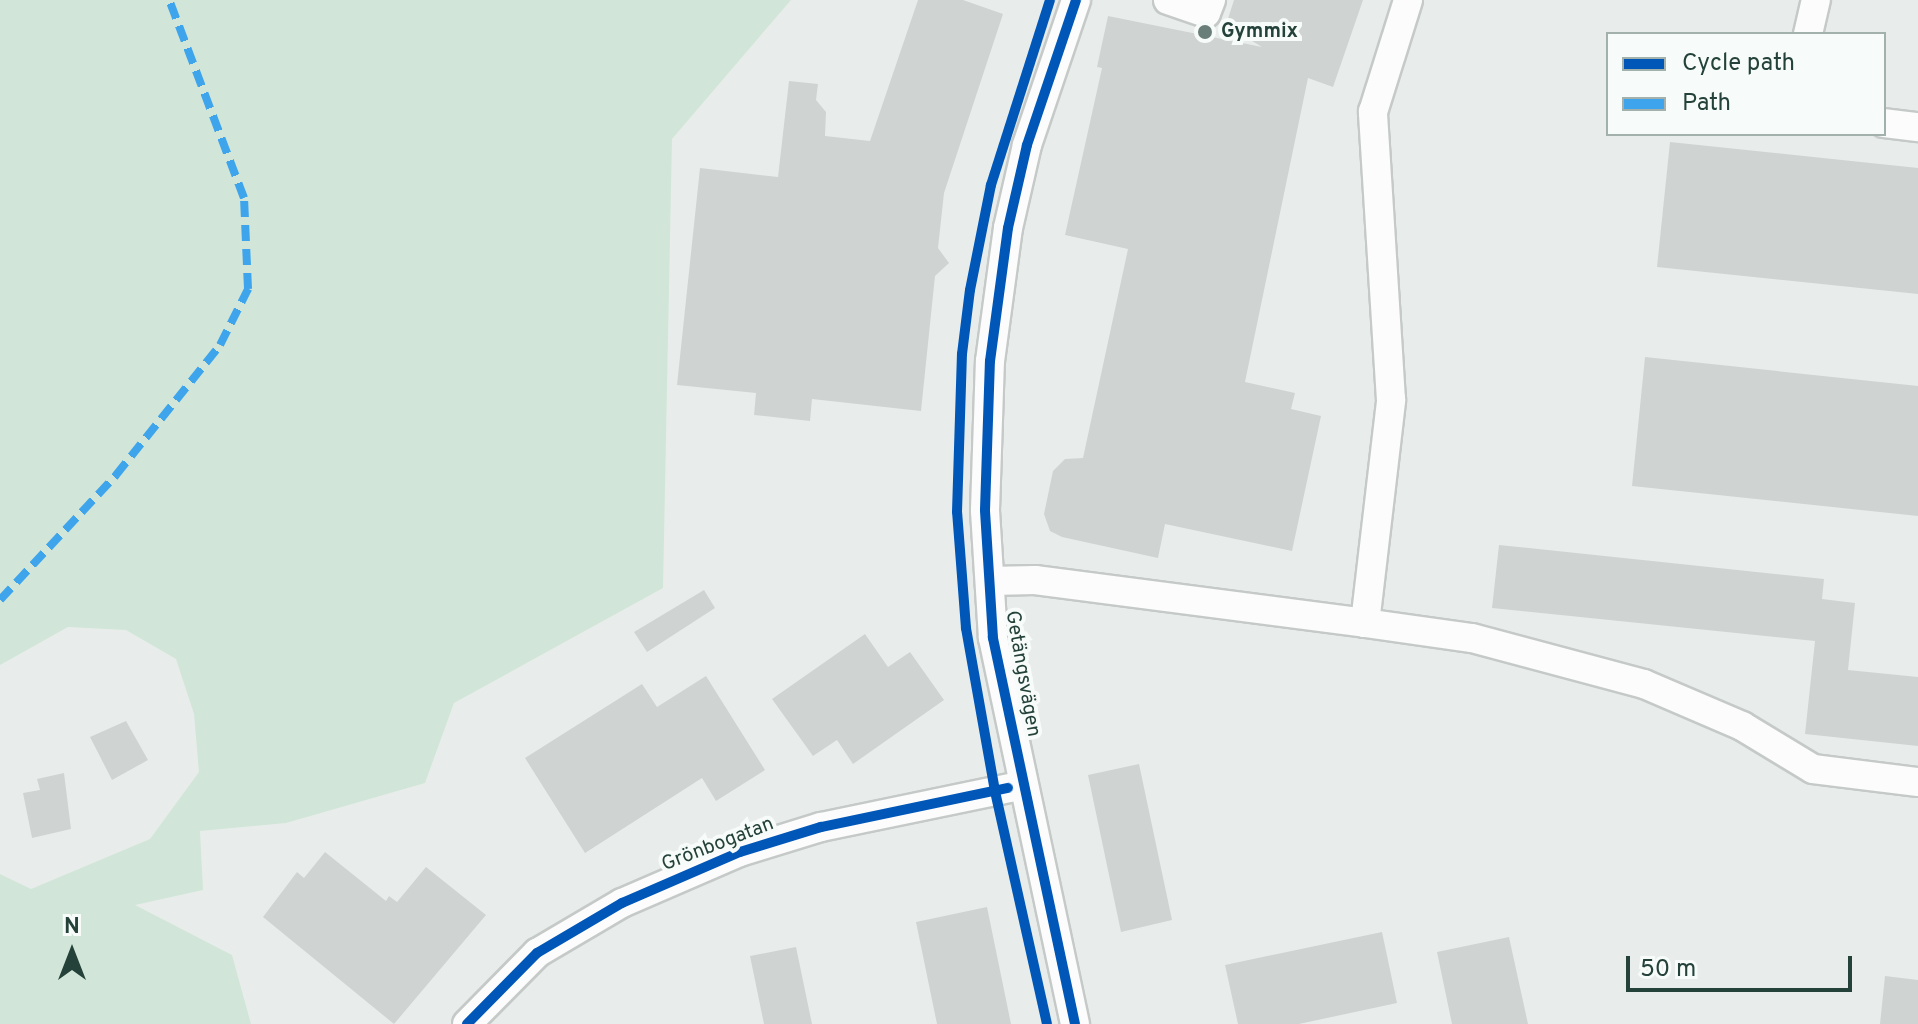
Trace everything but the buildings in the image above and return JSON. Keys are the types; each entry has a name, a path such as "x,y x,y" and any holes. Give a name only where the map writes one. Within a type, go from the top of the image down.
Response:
{"street":[{"name":"Getängsvägen","path":"1075,1024 993,638 985,510 990,361 1006,243 1027,145 1076,0"},
{"path":"1168,0 1206,13 1211,0"},
{"path":"1365,623 1391,400 1373,112 1408,0"},
{"path":"1808,32 1816,0"},
{"path":"1886,123 1918,127"},
{"path":"990,581 1035,580 1472,638 1644,684 1742,726 1813,769 1918,782"},
{"name":"Grönbogatan","path":"467,1024 537,953 622,903 740,852 821,827 1024,785"}],"green space":[{"path":"0,0 791,0 672,139 663,588 454,703 425,783 286,823 200,831 203,890 135,905 232,955 251,1024 0,1024 0,874 31,889 150,839 199,772 194,714 176,659 126,630 68,627 0,665"}],"marked path":[{"path":"0,600 116,475 220,345 248,289 244,198 169,0"}],"cycle path":[{"path":"1047,1024 995,791 966,628 957,512 962,354 970,290 991,185 1050,0"},
{"path":"1075,1024 993,638 985,510 990,361 1008,228 1027,145 1076,0"},
{"path":"467,1024 537,953 622,903 740,852 821,827 1008,788"}],"place":[{"name":"Gymmix","path":"1205,32"}]}
